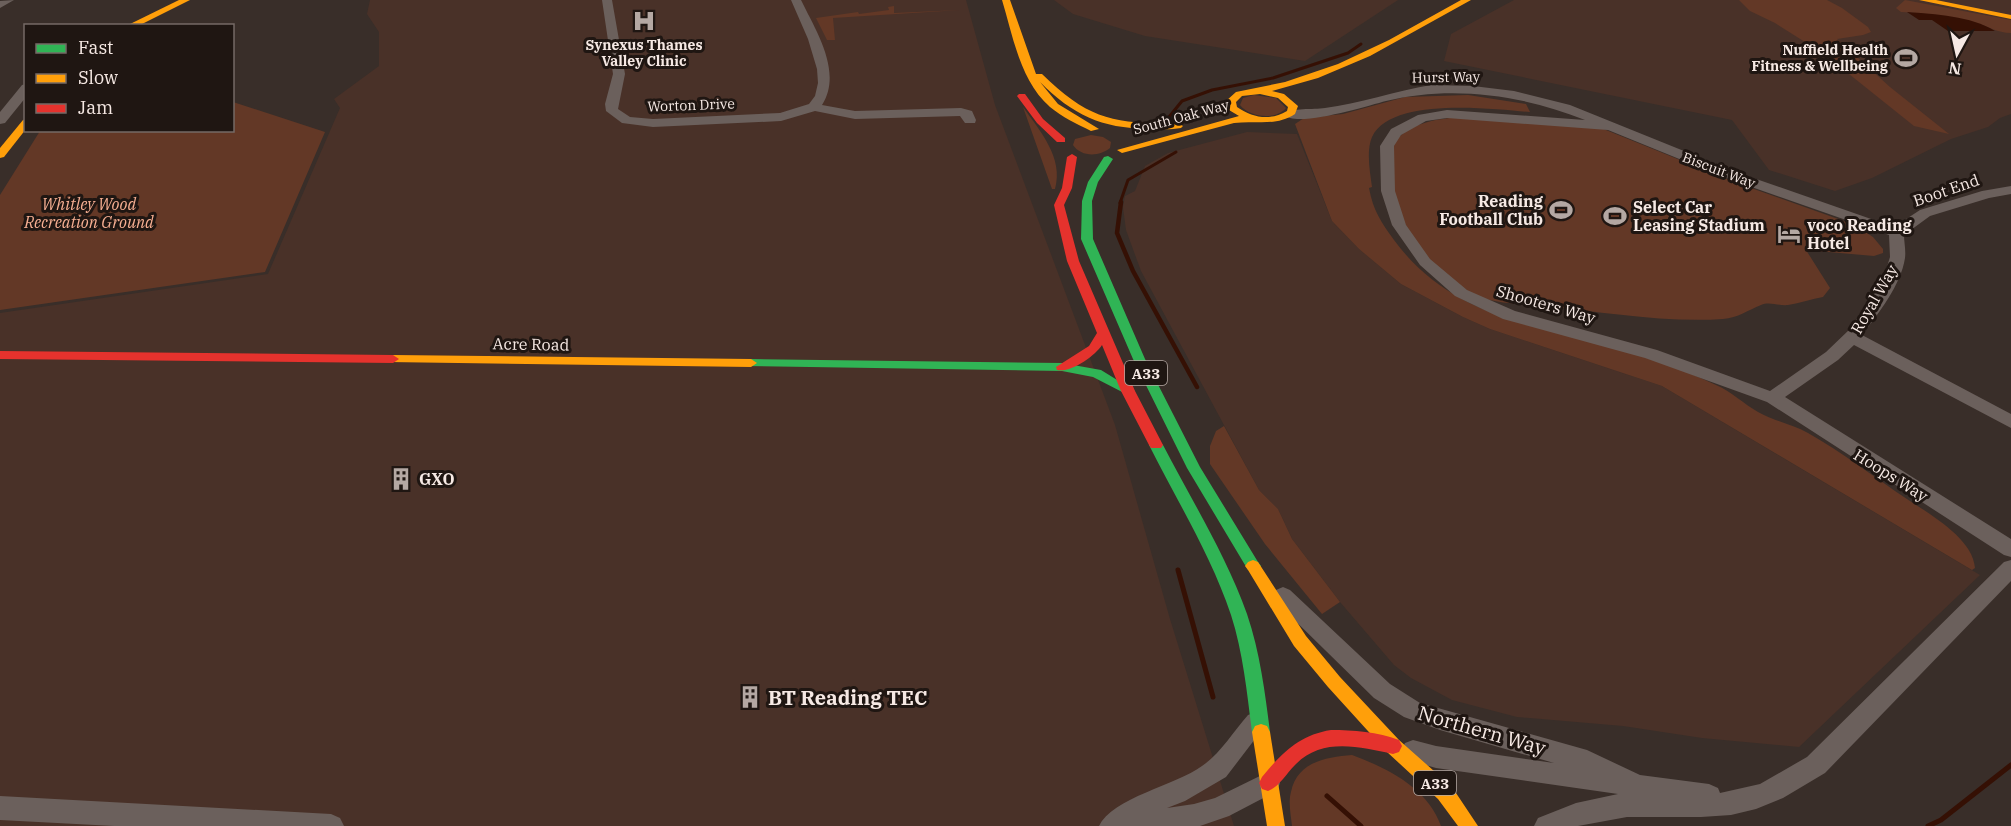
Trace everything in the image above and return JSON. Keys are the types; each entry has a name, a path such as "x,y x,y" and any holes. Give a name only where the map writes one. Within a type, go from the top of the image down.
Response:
{"main road":[{"path":"134,24 185,0"},
{"path":"1006,0 1028,63 1041,89 1051,103 1094,129"},
{"path":"1260,91 1309,80 1406,34 1467,0"},
{"path":"1923,0 2011,17"},
{"path":"1028,63 1057,98 1088,117 1121,126 1178,126"},
{"path":"1260,91 1281,96 1290,109 1309,80"},
{"path":"1016,81 1022,96 1034,113 1060,140 1062,149 1072,157 1090,160 1108,159"},
{"name":"South Oak Way","path":"1094,129 1111,132 1154,131 1178,126 1210,116 1230,105 1232,99 1239,94 1260,91"},
{"path":"1230,105 1238,114 1249,118"},
{"name":"South Oak Way","path":"1108,159 1122,150 1233,120 1249,118 1270,121 1290,109"},
{"path":"2,149 24,124"},
{"path":"1060,140 1073,131 1094,129"},
{"path":"1111,132 1120,138 1122,150"},
{"name":"A33","path":"1072,157 1067,188 1059,205 1069,251 1102,334 1128,391 1234,599 1246,637 1276,826"},
{"name":"A33","path":"1108,159 1093,182 1087,201 1086,229 1092,253 1173,430 1228,528 1314,659 1394,746 1445,793 1469,826"},
{"path":"1062,367 1093,348 1102,334"},
{"name":"Acre Road","path":"0,355 1062,367 1096,373 1128,391"},
{"path":"1268,783 1300,749 1316,741 1344,738 1394,746"}],"street":[{"path":"0,5 9,0"},
{"name":"Worton Drive","path":"607,0 619,74 611,104 612,111 627,120 653,123 781,117 814,107 855,115 961,112 967,114 970,120"},
{"path":"796,0 822,60 823,93 814,107"},
{"name":"Hurst Way","path":"1290,109 1335,110 1395,95 1445,89 1502,93 1557,106 1612,126"},
{"path":"0,120 24,90"},
{"path":"1552,121 1561,113 1557,106"},
{"name":"Shooters Way","path":"1612,126 1447,114 1423,118 1406,125 1396,132 1387,146 1388,191 1399,225 1419,255 1440,277 1461,293 1491,309 1642,351 1773,398"},
{"name":"Biscuit Way","path":"1612,126 1731,175 1896,233"},
{"name":"Boot End","path":"1896,233 1925,213 1987,194 2011,190"},
{"name":"Royal Way","path":"1773,398 1786,384 1838,351 1852,337 1868,315 1897,259 1896,233"},
{"path":"1852,337 2011,423"},
{"name":"Hoops Way","path":"1773,398 2011,549"},
{"name":"Northern Way","path":"1547,826 1593,810 1629,805 1684,807 1746,800 1784,786 1816,765 2011,568"},
{"name":"Northern Way","path":"1259,576 1299,608 1382,691 1412,710 1587,761 1640,787"},
{"path":"1112,826 1150,802 1176,793 1208,776 1224,761 1258,719"},
{"name":"Northern Way","path":"1394,746 1436,757 1677,794 1746,800"},
{"path":"1120,826 1194,816 1220,808 1268,783"},
{"path":"0,808 331,826"}],"shaded area":[{"path":"370,0 966,0 995,105 1115,425 1170,619 1234,826 0,826 0,313 268,274 340,108 334,99 379,66 379,32 367,14"},
{"path":"1054,0 1398,0 1305,61 1145,36 1073,14"},
{"path":"1514,0 2011,0 2011,114 2000,118 1988,127 1951,139 1872,178 1835,191 1769,170 1732,120 1444,61 1451,34"},
{"path":"1907,12 1964,19 1995,31 1948,31 1932,20 1919,20"},
{"path":"1247,132 1297,134 1332,221 1359,249 1401,284 1490,329 1662,386 1980,575 1799,747 1702,738 1623,726 1517,717 1452,700 1411,678 1394,665 1340,602 1292,539 1278,509 1259,490 1141,271 1126,230 1123,207 1125,196 1135,191 1145,166 1168,153"}],"green space":[{"path":"1739,0 1827,0 1842,8 1868,27 1871,32 1837,39 1890,87 1949,134 1914,126 1824,54 1775,23 1750,11"},
{"path":"1905,0 2011,20 2011,33 1957,19 1901,12 1896,8"},
{"path":"894,6 894,13 960,10 833,18 835,40 827,40 816,18 889,10 888,7"},
{"path":"1254,95 1276,98 1286,108 1275,115 1256,115 1240,105 1243,98"},
{"path":"1468,95 1526,104 1530,112 1469,108 1421,110 1400,115 1383,124 1370,143 1369,162 1372,187 1369,188 1373,203 1385,227 1414,263 1435,282 1483,309 1509,319 1655,360 1722,388 1764,415 1808,433 1846,456 1948,528 1967,547 1975,568 1972,570 1662,386 1490,329 1463,317 1401,284 1359,249 1332,221 1295,124 1304,118 1343,114 1405,97"},
{"name":"Whitley Wood Recreation Ground","path":"234,102 325,132 265,272 0,310 0,195 39,132 234,132"},
{"path":"1023,107 1049,145 1056,166 1055,189 1052,189"},
{"name":"Select Car Leasing Stadium","path":"1460,117 1601,128 1737,183 1855,225 1873,237 1883,249 1883,253 1874,256 1806,250 1830,288 1823,297 1788,305 1764,304 1723,319 1679,320 1505,303 1482,298 1446,277 1417,245 1398,207 1394,186 1393,152 1397,139 1418,125"},
{"path":"1091,135 1103,137 1111,142 1110,148 1101,153 1085,154 1073,145 1075,139"},
{"path":"1224,426 1259,490 1278,509 1292,539 1340,602 1322,614 1265,544 1210,464 1210,446 1216,431"},
{"path":"1352,755 1379,766 1405,781 1427,801 1441,826 1292,826 1290,796 1299,774 1314,763 1332,757"}],"waterway":[{"path":"1169,117 1182,101 1212,90 1273,78 1348,53 1361,44"},
{"path":"1120,203 1128,180 1176,152"},
{"path":"1121,202 1117,233 1133,271 1197,387"},
{"path":"1178,570 1213,697"},
{"path":"1928,826 1941,820 2011,765"},
{"path":"1327,796 1361,826"}],"traffic: fast":[{"path":"1108,159 1093,182 1087,201 1087,239 1139,359 1194,468 1253,566"},
{"path":"751,363 1062,367 1096,373 1128,391"},
{"path":"1156,445 1212,550 1239,615 1250,658 1261,732"}],"traffic: slow":[{"path":"134,24 186,0"},
{"path":"1006,0 1023,54 1041,92 1060,110 1094,129"},
{"path":"1260,91 1315,76 1341,66 1393,42 1467,0"},
{"path":"1923,0 2011,17"},
{"path":"1039,76 1071,105 1101,120 1136,126 1178,126"},
{"path":"1260,91 1281,96 1293,106 1292,112 1277,119 1262,121 1239,113 1232,108 1231,101 1239,94 1260,91"},
{"path":"1122,150 1233,120 1249,118"},
{"path":"0,155 24,125"},
{"path":"393,359 751,363"},
{"path":"1253,566 1300,641 1334,682 1393,746 1445,793 1469,826"},
{"path":"1261,732 1276,826"}],"traffic: jam":[{"path":"1022,96 1040,121 1061,140"},
{"path":"1072,157 1067,188 1059,205 1073,261 1128,391 1156,445"},
{"path":"1062,367 1093,349 1103,334"},
{"path":"0,355 393,359"},
{"path":"1268,783 1297,751 1319,740 1344,738 1393,746"}],"place":[{"name":"Synexus Thames Valley Clinic","path":"644,21"},
{"name":"Nuffield Health Fitness & Wellbeing","path":"1906,58"},
{"name":"Reading Football Club","path":"1561,210"},
{"name":"Select Car Leasing Stadium","path":"1615,216"},
{"name":"voco Reading Hotel","path":"1789,234"},
{"name":"GXO","path":"401,479"},
{"name":"BT Reading TEC","path":"750,697"}]}
